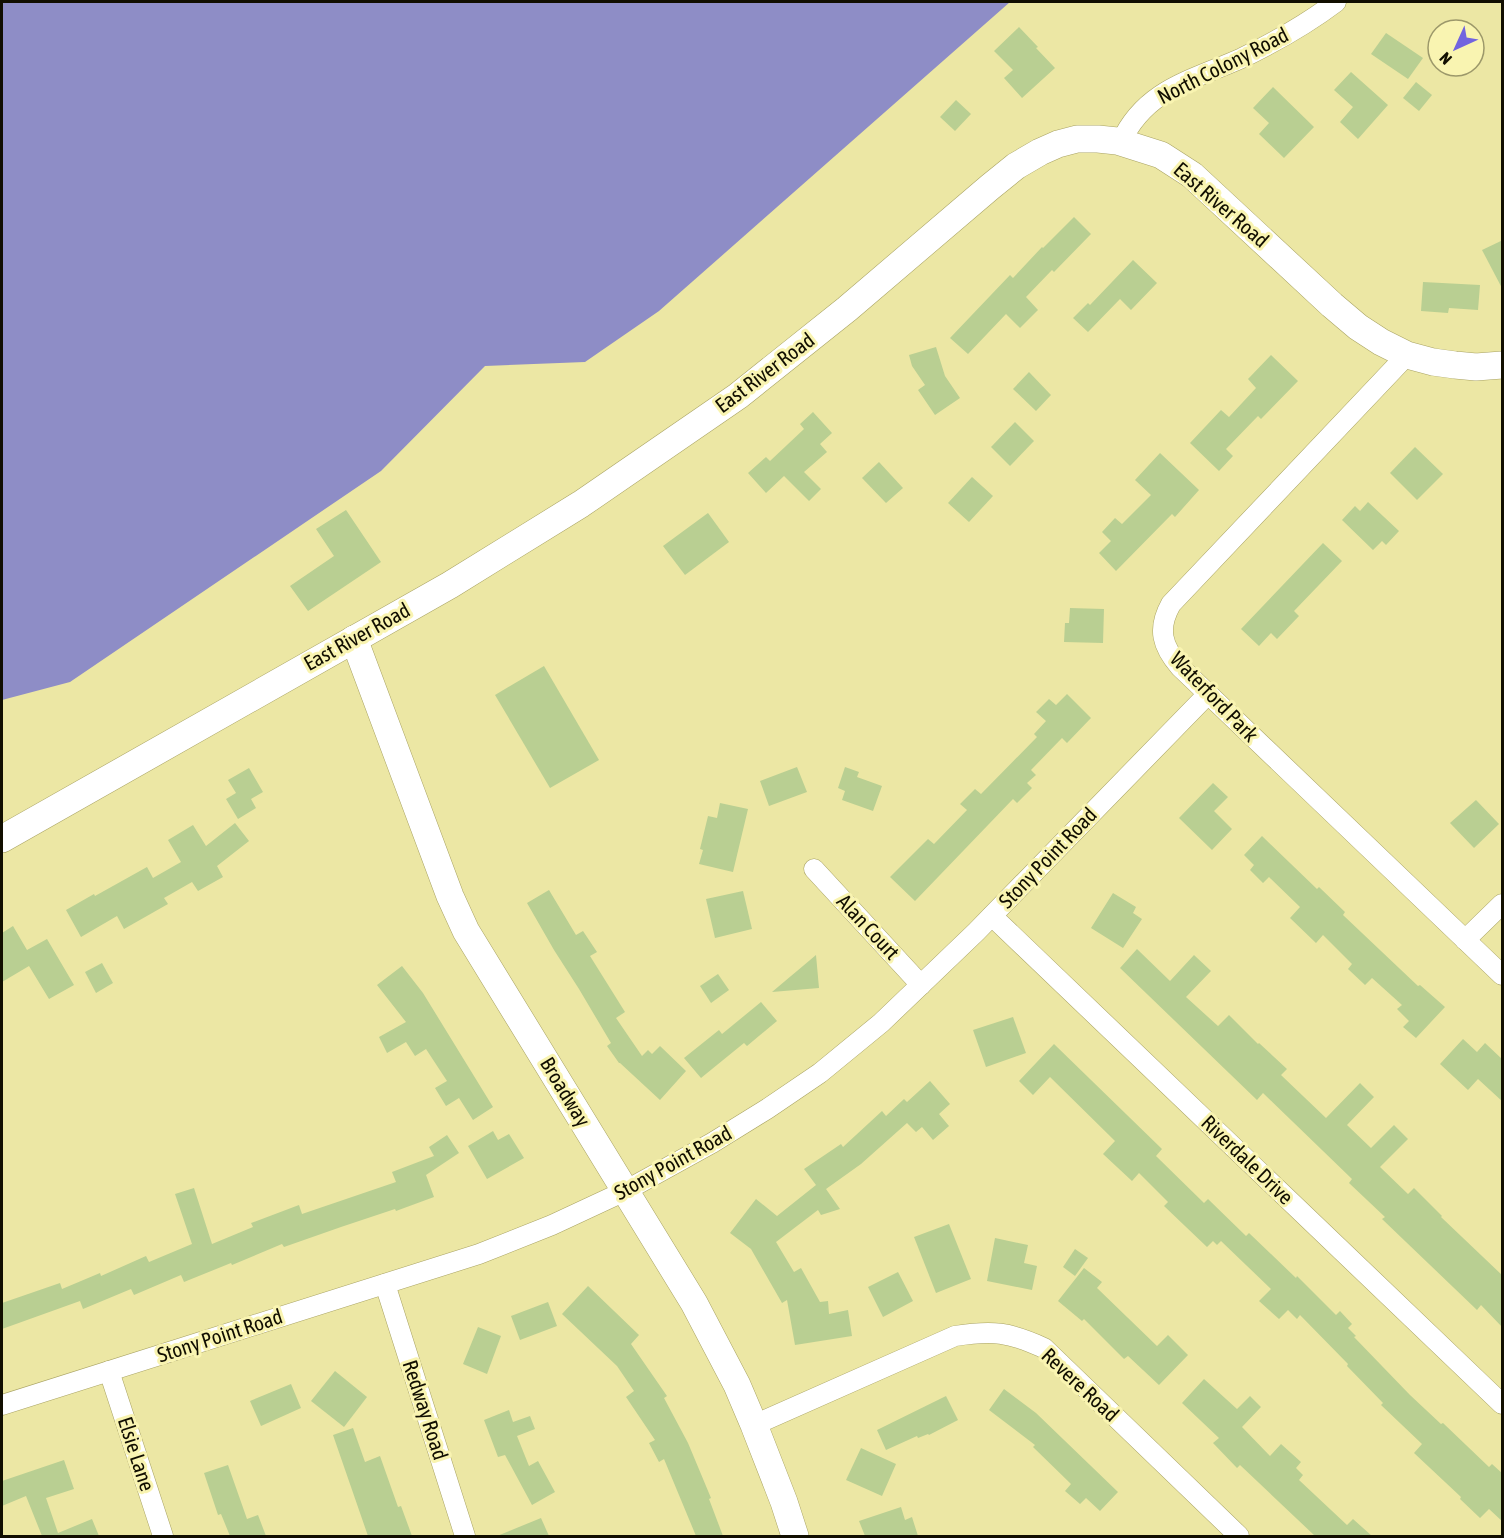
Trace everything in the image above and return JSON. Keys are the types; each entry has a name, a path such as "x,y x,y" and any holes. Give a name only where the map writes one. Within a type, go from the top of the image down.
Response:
{"main road":[{"name":"East River Road","path":"2,838 450,585 581,504 738,396 847,309 1016,166 1058,144 1077,139 1098,138 1121,142 1161,155 1192,175 1332,305 1358,327 1381,342 1407,356 1476,367 1503,365"},
{"name":"Broadway","path":"354,639 450,896 466,932 694,1303 737,1385 784,1502 795,1536"}],"street":[{"name":"North Colony Road","path":"1121,142 1131,123 1151,101 1202,74 1280,39 1336,2"},
{"name":"Waterford Park","path":"1407,356 1172,604 1166,614 1163,634 1170,655 1208,694 1503,975"},
{"name":"Stony Point Road","path":"2,1405 479,1254 552,1225 625,1191 712,1143 820,1073 881,1023 992,916 1208,694"},
{"name":"Alan Court","path":"814,869 921,985"},
{"path":"1465,940 1503,904"},
{"name":"Riverdale Drive","path":"992,916 1503,1404"},
{"name":"Redway Road","path":"385,1284 465,1536"},
{"name":"Revere Road","path":"754,1425 955,1336 979,1332 1001,1333 1044,1348 1239,1536"},
{"name":"Elsie Lane","path":"109,1371 163,1536"}],"water":[{"path":"2,2 1010,2 659,311 585,362 485,366 381,471 70,682 2,700"}],"building":[{"path":"1019,27 1055,68 1022,98 1004,78 1013,70 994,51"},
{"path":"1386,33 1423,58 1408,79 1371,54"},
{"path":"1351,72 1388,105 1358,139 1340,122 1353,107 1334,90"},
{"path":"1416,82 1432,95 1419,111 1403,98"},
{"path":"1273,87 1314,127 1284,158 1259,134 1269,123 1253,108"},
{"path":"956,100 971,114 955,131 940,117"},
{"path":"1074,217 1091,234 1026,297 1038,310 1020,328 1006,314 968,354 950,338 1010,275 1013,278"},
{"path":"1503,240 1503,290 1482,250"},
{"path":"1133,260 1157,283 1131,310 1120,299 1088,332 1073,318 1088,303 1090,305"},
{"path":"1423,282 1480,285 1478,310 1449,308 1448,313 1421,311"},
{"path":"936,347 945,376 960,398 935,415 918,390 925,385 912,366 909,355"},
{"path":"1271,355 1298,381 1261,419 1258,416 1226,449 1233,456 1219,471 1190,443 1221,410 1229,417 1256,388 1248,379"},
{"path":"1029,372 1051,395 1036,411 1013,389"},
{"path":"813,412 832,433 820,444 827,452 804,472 821,489 809,501 784,476 766,493 748,473 766,457 770,461 804,429 800,424"},
{"path":"1015,422 1034,441 1010,466 991,447"},
{"path":"1415,447 1443,474 1417,500 1390,473"},
{"path":"1160,453 1199,490 1175,517 1172,514 1116,571 1099,553 1111,541 1102,532 1115,518 1122,524 1151,495 1135,480"},
{"path":"879,462 903,488 886,503 862,478"},
{"path":"972,477 993,496 969,522 948,503"},
{"path":"1368,502 1399,531 1386,545 1382,541 1373,550 1342,520 1355,506 1360,511"},
{"path":"346,510 381,562 308,611 290,586 334,556 316,529"},
{"path":"708,513 729,542 685,575 663,546"},
{"path":"1323,543 1342,561 1294,611 1299,616 1277,639 1271,633 1259,646 1241,629"},
{"path":"1070,608 1104,609 1103,643 1064,642 1065,623 1069,623"},
{"path":"544,666 599,760 550,788 495,695"},
{"path":"1067,694 1091,718 1067,743 1062,738 1031,770 1036,775 1027,783 1032,788 1017,803 1013,799 915,901 890,877 928,839 934,844 967,810 960,804 975,789 981,794 1037,737 1034,734 1046,721 1036,712 1049,699 1056,705"},
{"path":"797,767 807,792 769,806 760,781"},
{"path":"845,767 859,772 857,777 882,786 873,811 842,800 845,791 838,788"},
{"path":"249,768 263,792 251,799 256,808 238,819 226,799 236,793 228,780"},
{"path":"1213,783 1228,797 1214,811 1232,829 1212,850 1179,818"},
{"path":"1476,800 1499,824 1474,848 1450,823"},
{"path":"720,803 748,809 733,872 699,864 708,816 717,818"},
{"path":"235,823 249,841 217,866 223,877 198,891 192,882 164,898 168,904 124,929 117,916 81,937 66,910 147,867 153,878 181,862 168,840 193,825 206,846"},
{"path":"1262,836 1317,889 1319,887 1345,912 1343,915 1418,986 1420,985 1445,1007 1416,1038 1403,1027 1409,1021 1397,1009 1402,1005 1372,978 1365,985 1348,969 1352,964 1323,935 1316,943 1290,918 1300,907 1269,877 1263,883 1250,870 1254,865 1244,855"},
{"path":"549,890 576,935 583,931 597,952 590,956 625,1012 616,1018 642,1056 648,1050 652,1054 660,1046 686,1071 660,1100 619,1063 607,1046 611,1043 527,903"},
{"path":"743,891 752,929 715,938 706,899"},
{"path":"1113,893 1136,907 1133,913 1142,919 1123,948 1091,928"},
{"path":"13,926 27,950 47,939 74,985 49,999 29,966 2,982 2,933"},
{"path":"1137,949 1170,981 1194,955 1211,971 1186,997 1218,1026 1229,1015 1287,1069 1281,1075 1326,1118 1360,1083 1374,1097 1347,1125 1371,1148 1394,1125 1408,1139 1380,1167 1408,1194 1414,1188 1503,1276 1503,1328 1481,1305 1477,1310 1382,1219 1385,1217 1349,1183 1352,1179 1263,1093 1257,1100 1120,968"},
{"path":"816,955 819,988 772,992"},
{"path":"102,963 113,983 96,993 85,972"},
{"path":"402,966 423,993 493,1107 473,1120 459,1098 446,1106 435,1088 447,1081 426,1049 415,1056 406,1042 387,1053 379,1037 406,1022 377,985"},
{"path":"718,974 729,990 711,1003 700,986"},
{"path":"761,1002 777,1021 747,1046 744,1043 701,1078 684,1058 719,1030 722,1034"},
{"path":"1013,1017 1026,1053 986,1067 973,1030"},
{"path":"1463,1039 1477,1052 1485,1043 1503,1060 1503,1102 1478,1079 1468,1090 1440,1064"},
{"path":"1054,1044 1162,1149 1156,1156 1204,1203 1208,1199 1246,1236 1249,1233 1336,1315 1340,1311 1352,1324 1348,1328 1356,1336 1354,1337 1410,1395 1489,1467 1492,1464 1503,1474 1503,1522 1489,1509 1480,1518 1414,1453 1422,1444 1381,1405 1383,1403 1347,1366 1348,1364 1300,1315 1297,1319 1288,1310 1279,1319 1259,1301 1271,1289 1221,1241 1217,1245 1213,1241 1207,1247 1164,1206 1168,1202 1139,1173 1132,1181 1103,1154 1115,1141 1050,1077 1033,1095 1019,1081"},
{"path":"930,1081 950,1104 939,1114 949,1126 933,1140 922,1127 916,1132 907,1123 861,1164 826,1189 840,1209 821,1215 818,1210 776,1242 794,1272 801,1268 820,1302 828,1301 829,1314 848,1310 852,1336 795,1345 787,1300 782,1303 751,1249 730,1233 756,1199 777,1216 816,1185 804,1169 841,1144 843,1147 882,1111 886,1116 904,1099 907,1102"},
{"path":"493,1131 498,1140 509,1134 524,1158 487,1179 468,1146"},
{"path":"447,1135 459,1153 426,1175 434,1197 284,1247 282,1244 184,1282 181,1275 134,1295 131,1289 83,1309 80,1301 2,1329 2,1303 60,1283 62,1289 100,1273 101,1276 146,1256 149,1262 192,1244 175,1194 194,1188 212,1244 253,1227 251,1223 299,1205 302,1214 396,1182 392,1172 434,1156 429,1147"},
{"path":"949,1224 971,1279 936,1293 914,1237"},
{"path":"995,1238 1028,1245 1024,1263 1037,1266 1032,1290 987,1281"},
{"path":"1075,1249 1088,1258 1075,1276 1063,1267"},
{"path":"1084,1268 1102,1282 1097,1288 1157,1346 1168,1335 1188,1355 1159,1385 1128,1356 1124,1359 1084,1319 1082,1321 1058,1301"},
{"path":"898,1272 913,1301 883,1317 868,1287"},
{"path":"588,1286 639,1335 631,1344 667,1396 664,1398 688,1443 711,1498 709,1499 723,1536 696,1536 664,1459 659,1462 649,1443 655,1440 626,1397 634,1391 617,1366 562,1314"},
{"path":"548,1302 557,1326 520,1340 511,1316"},
{"path":"478,1327 501,1336 487,1374 463,1364"},
{"path":"335,1371 367,1397 344,1427 311,1401"},
{"path":"1204,1379 1237,1409 1250,1396 1261,1407 1242,1427 1270,1456 1281,1444 1301,1462 1296,1468 1303,1475 1299,1480 1347,1525 1353,1519 1372,1536 1315,1536 1240,1465 1237,1468 1213,1443 1219,1438 1182,1403"},
{"path":"291,1384 301,1408 261,1426 250,1401"},
{"path":"1004,1389 1036,1413 1118,1492 1100,1511 1086,1498 1080,1504 1065,1491 1071,1484 1033,1447 1035,1445 989,1410"},
{"path":"946,1396 958,1420 929,1435 918,1438 917,1436 886,1450 877,1430"},
{"path":"509,1410 513,1422 530,1416 535,1429 517,1436 529,1466 538,1461 555,1492 532,1505 505,1455 498,1457 484,1420"},
{"path":"353,1428 365,1462 380,1456 398,1507 401,1506 412,1536 368,1536 333,1435"},
{"path":"861,1448 896,1464 882,1496 846,1480"},
{"path":"64,1460 74,1489 46,1498 58,1533 92,1519 99,1536 42,1536 26,1496 2,1506 2,1481"},
{"path":"228,1465 247,1519 258,1515 266,1536 230,1536 221,1514 218,1515 204,1473"},
{"path":"901,1507 905,1520 912,1517 918,1536 865,1536 859,1521"},
{"path":"541,1518 549,1536 497,1536"}]}
